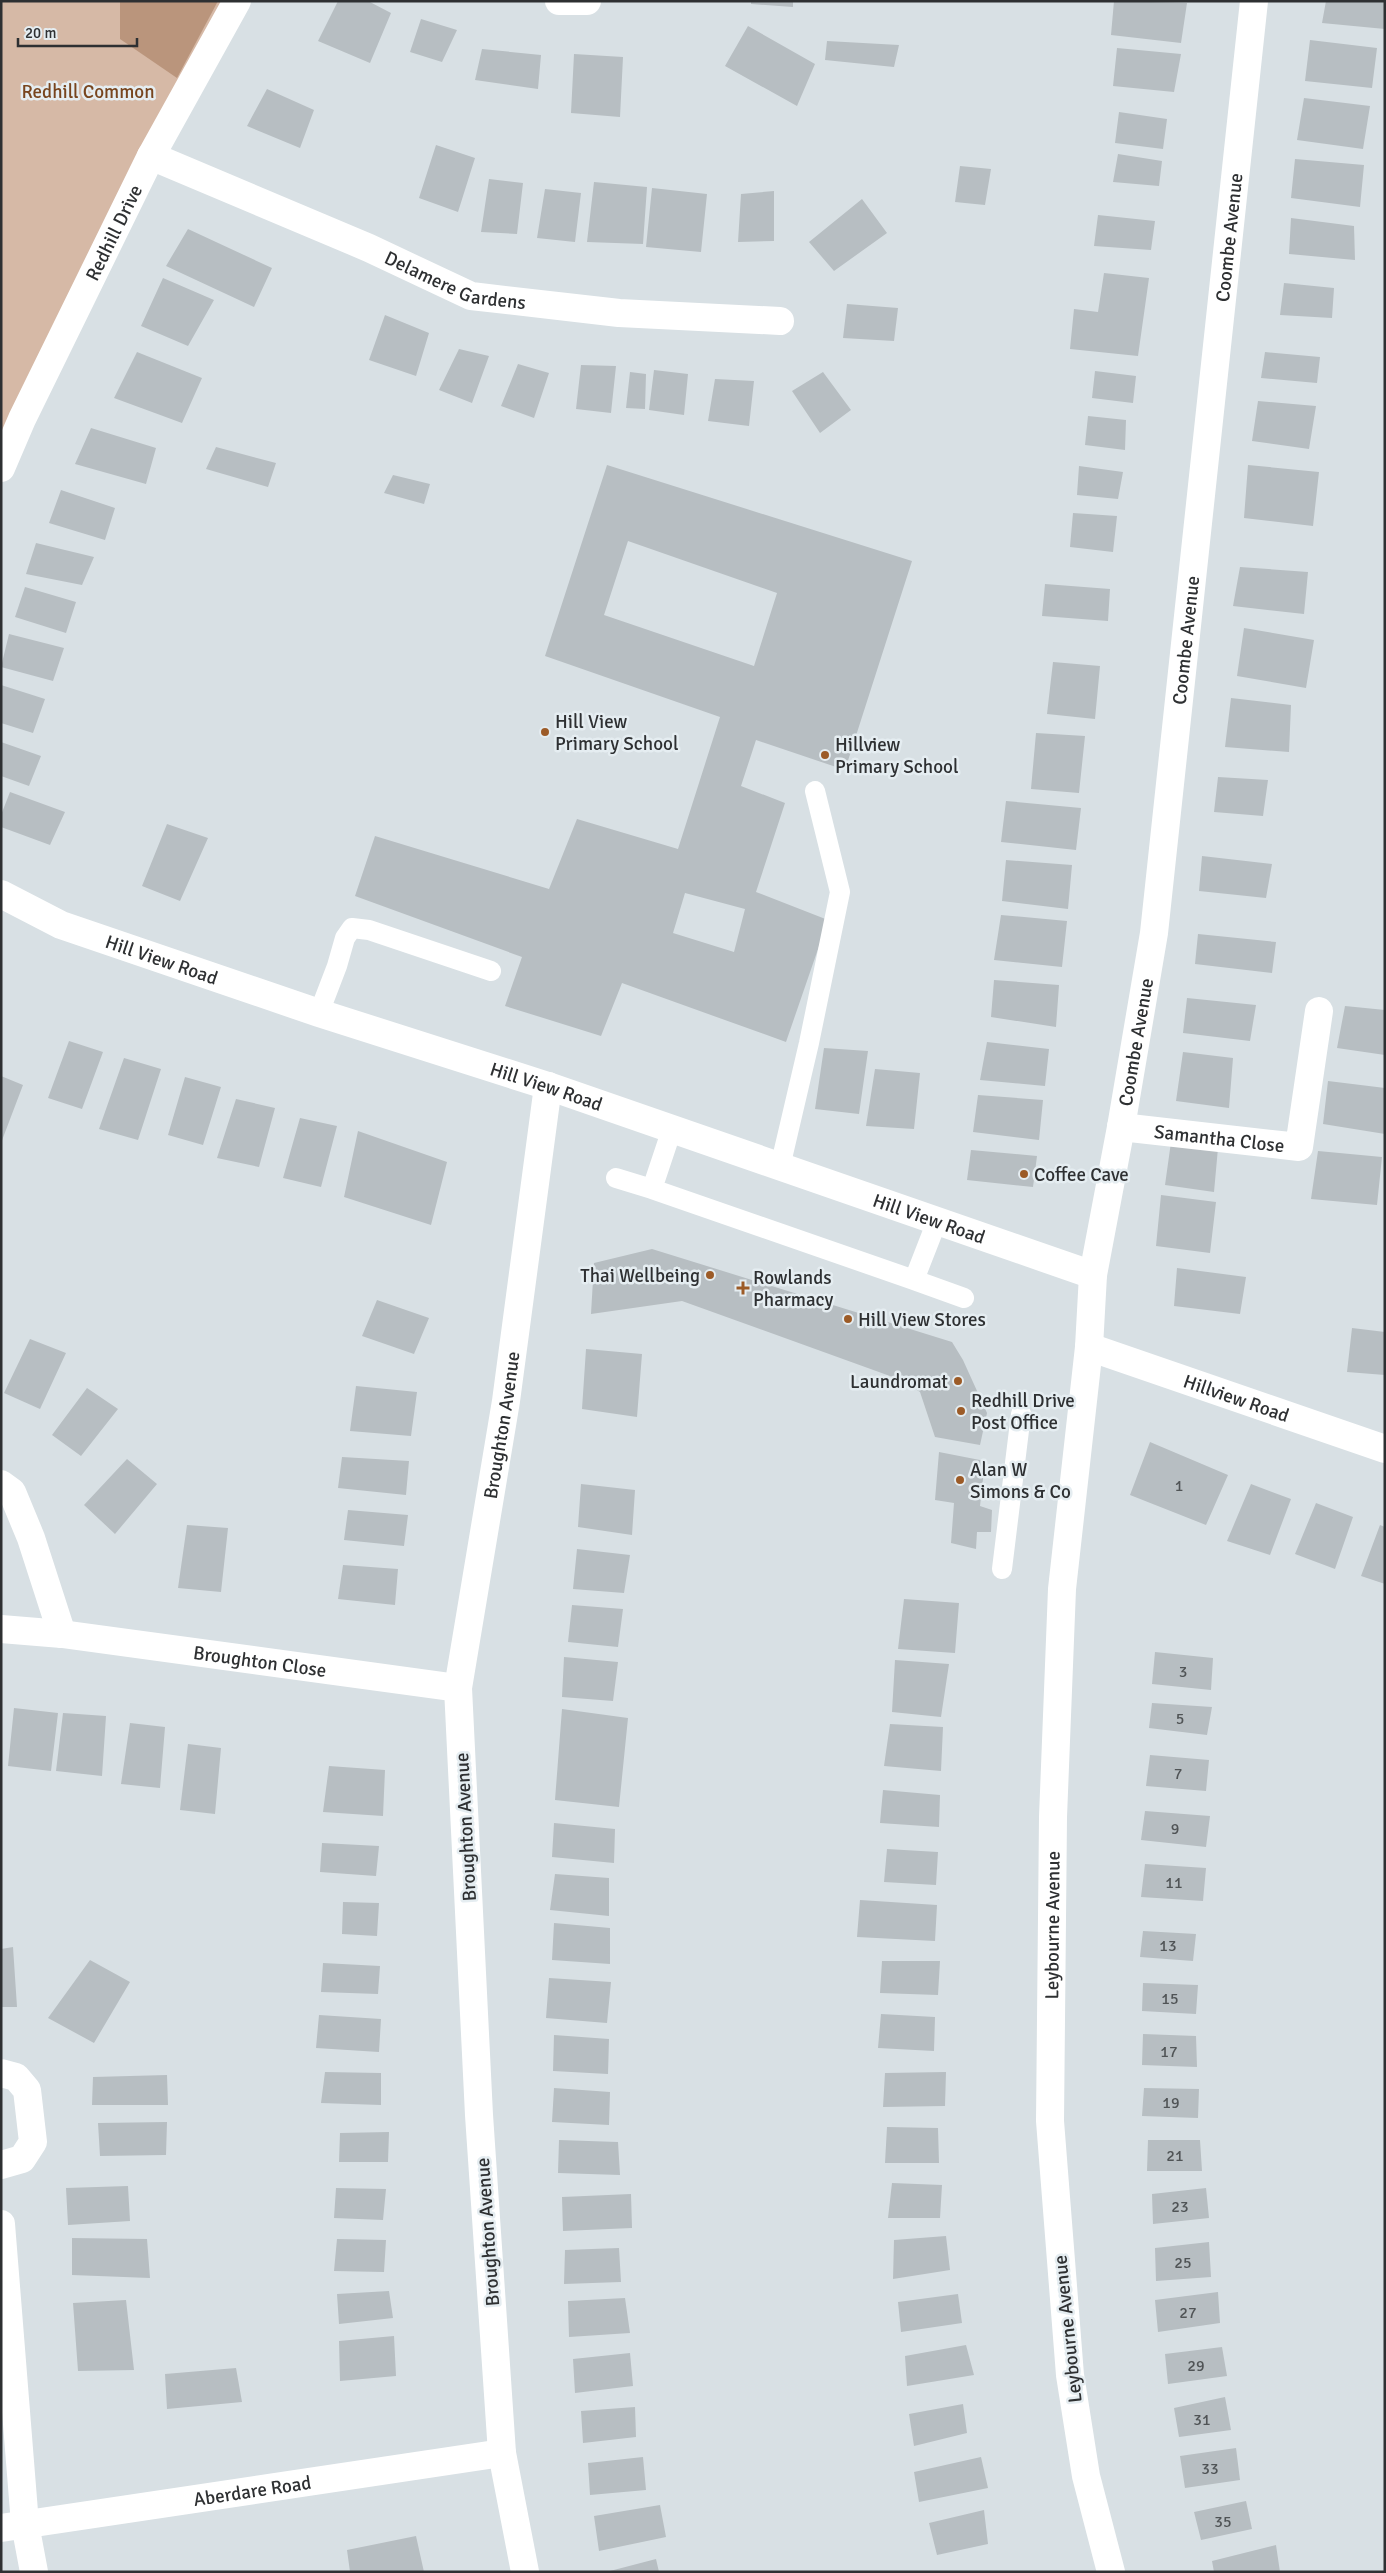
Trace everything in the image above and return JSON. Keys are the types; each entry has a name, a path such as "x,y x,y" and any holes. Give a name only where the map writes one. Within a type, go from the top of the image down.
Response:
{"street":[{"name":"Redhill Drive","path":"1,468 22,419 151,156 237,1"},
{"path":"559,1 587,1"},
{"name":"Coombe Avenue","path":"1092,1275 1121,1127 1154,933 1254,1"},
{"name":"Delamere Gardens","path":"151,156 369,248 471,296 619,313 780,322"},
{"name":"Hill View Road","path":"1,894 61,925 319,1013 548,1086 1092,1275"},
{"name":"Samantha Close","path":"1121,1127 1299,1147 1319,1011"},
{"name":"Broughton Avenue","path":"525,2572 502,2452 479,2114 458,1688 506,1401 548,1086"},
{"name":"Leybourne Avenue","path":"1092,1275 1089,1347 1062,1589 1053,1826 1050,2121 1070,2376 1086,2476 1111,2572"},
{"name":"Hillview Road","path":"1089,1347 1385,1449"},
{"path":"1,1484 12,1492 31,1538 62,1634"},
{"name":"Broughton Close","path":"1,1629 62,1634 458,1688"},
{"path":"1,2073 16,2077 27,2090 33,2142 22,2159 1,2165"},
{"path":"1,2224 13,2526 34,2572"},
{"name":"Aberdare Road","path":"13,2526 502,2452"}],"lane":[{"path":"780,1167 809,1043 840,892 815,791"},
{"path":"319,1013 337,966 345,938 352,928 369,930 490,971"},
{"path":"652,1189 672,1130"},
{"path":"616,1178 964,1298"},
{"path":"914,1280 937,1221"},
{"path":"1002,1569 1021,1414"}],"green space":[{"name":"Redhill Common","path":"1,1 237,1 1,468"}],"shaded area":[{"path":"120,1 218,1 177,78 120,39"}],"building":[{"path":"338,1 368,1 391,13 370,63 318,41"},
{"path":"751,1 793,1 793,7 751,4"},
{"path":"1114,1 1187,3 1181,43 1111,35"},
{"path":"1326,1 1385,1 1385,29 1322,23"},
{"path":"421,19 457,30 442,62 410,52"},
{"path":"748,26 815,64 797,106 725,66"},
{"path":"1310,40 1377,48 1372,88 1305,81"},
{"path":"827,41 899,45 894,67 825,60"},
{"path":"1117,48 1181,54 1174,92 1113,86"},
{"path":"482,49 541,55 538,89 475,80"},
{"path":"574,54 623,57 620,117 571,113"},
{"path":"267,89 314,110 300,148 247,126"},
{"path":"1304,98 1370,106 1363,149 1297,140"},
{"path":"1119,112 1167,119 1163,149 1115,143"},
{"path":"436,145 475,158 458,212 419,198"},
{"path":"1118,154 1162,161 1159,186 1113,182"},
{"path":"1295,159 1364,165 1360,207 1291,198"},
{"path":"960,166 991,169 985,205 955,202"},
{"path":"489,179 523,183 517,234 481,232"},
{"path":"594,182 647,187 643,244 587,242"},
{"path":"652,188 707,194 701,252 646,247"},
{"path":"545,189 581,193 575,242 537,238"},
{"path":"774,191 774,241 738,242 741,194"},
{"path":"862,199 887,233 834,271 809,242"},
{"path":"1098,215 1155,221 1151,250 1094,246"},
{"path":"1291,218 1354,226 1355,260 1289,254"},
{"path":"188,229 272,268 254,307 166,266"},
{"path":"1104,273 1149,278 1138,356 1070,349 1074,309 1098,312"},
{"path":"163,278 214,300 188,346 141,326"},
{"path":"1284,283 1334,288 1332,318 1280,315"},
{"path":"847,304 898,308 894,341 843,338"},
{"path":"385,315 429,333 416,376 369,360"},
{"path":"459,349 489,356 472,403 439,390"},
{"path":"137,352 202,378 182,423 114,398"},
{"path":"1265,352 1320,357 1317,383 1261,378"},
{"path":"518,364 549,373 534,418 501,406"},
{"path":"581,365 616,366 611,413 576,409"},
{"path":"654,370 688,374 684,415 649,410"},
{"path":"1095,371 1136,376 1133,403 1092,398"},
{"path":"630,372 646,374 645,409 626,408"},
{"path":"823,372 851,410 820,433 792,391"},
{"path":"715,379 754,381 749,426 708,421"},
{"path":"1258,401 1316,406 1309,449 1252,441"},
{"path":"1088,416 1126,420 1125,450 1085,445"},
{"path":"91,428 156,448 146,484 75,464"},
{"path":"216,447 276,463 268,487 206,469"},
{"name":"Hillview Primary School","path":"607,465 912,561 845,770 756,740 741,786 785,803 756,892 828,920 786,1042 622,983 601,1036 505,1006 522,957 355,896 375,836 549,889 577,819 678,849 720,717 545,656","holes":["628,541 777,593 754,666 604,615","685,893 745,909 734,952 673,933"]},
{"path":"1248,465 1319,472 1313,526 1244,518"},
{"path":"1079,466 1123,472 1118,499 1077,495"},
{"path":"393,475 430,484 424,504 384,493"},
{"path":"61,490 115,508 105,540 49,523"},
{"path":"1073,513 1117,516 1113,552 1070,547"},
{"path":"36,543 94,557 82,585 26,574"},
{"path":"1240,567 1308,572 1304,614 1233,606"},
{"path":"1045,584 1110,589 1108,621 1042,616"},
{"path":"25,587 76,602 66,633 15,617"},
{"path":"1244,628 1314,640 1306,688 1237,676"},
{"path":"9,634 64,648 53,681 1,667"},
{"path":"1053,662 1100,666 1095,719 1047,714"},
{"path":"1,685 45,699 33,733 1,723"},
{"path":"1231,698 1291,705 1289,752 1225,747"},
{"path":"1036,733 1085,736 1079,793 1031,789"},
{"path":"1,742 41,756 29,786 1,776"},
{"path":"1218,777 1268,780 1263,816 1214,812"},
{"path":"10,792 65,812 50,845 1,827 1,815"},
{"path":"1006,801 1081,808 1076,850 1001,842"},
{"path":"167,824 208,838 180,901 142,886"},
{"path":"1202,856 1272,864 1266,898 1199,891"},
{"path":"1006,860 1072,865 1068,909 1002,901"},
{"path":"1001,915 1067,921 1062,967 994,960"},
{"path":"1198,934 1276,942 1272,973 1195,964"},
{"path":"994,980 1059,985 1056,1027 991,1017"},
{"path":"1187,998 1256,1005 1250,1041 1183,1033"},
{"path":"1345,1006 1385,1010 1385,1055 1337,1048"},
{"path":"69,1041 103,1052 82,1109 48,1098"},
{"path":"987,1042 1049,1049 1045,1086 980,1080"},
{"path":"824,1048 868,1051 859,1114 815,1109"},
{"path":"1183,1052 1233,1058 1229,1108 1176,1101"},
{"path":"124,1058 161,1069 138,1140 99,1129"},
{"path":"875,1069 920,1073 914,1129 866,1126"},
{"path":"1,1076 23,1085 1,1143"},
{"path":"185,1077 221,1087 203,1145 168,1135"},
{"path":"1328,1081 1385,1088 1385,1134 1323,1124"},
{"path":"978,1095 1043,1100 1039,1140 973,1132"},
{"path":"236,1099 275,1108 259,1167 217,1158"},
{"path":"300,1118 337,1126 321,1187 283,1178"},
{"path":"358,1131 447,1162 431,1225 344,1197"},
{"path":"1171,1142 1218,1148 1214,1192 1165,1185"},
{"path":"971,1150 1037,1156 1033,1187 967,1180"},
{"path":"1318,1151 1382,1157 1377,1205 1311,1199"},
{"path":"1161,1195 1216,1202 1210,1253 1156,1246"},
{"path":"652,1249 952,1342 963,1360 987,1413 980,1445 935,1437 920,1392 901,1380 682,1301 591,1314 594,1263"},
{"path":"1177,1268 1246,1277 1240,1314 1174,1306"},
{"path":"377,1300 429,1318 414,1354 362,1336"},
{"path":"1352,1328 1385,1332 1385,1375 1347,1372"},
{"path":"30,1339 66,1353 40,1409 4,1393"},
{"path":"586,1349 642,1354 637,1417 582,1409"},
{"path":"356,1386 417,1392 411,1436 350,1431"},
{"path":"87,1388 118,1409 81,1456 52,1435"},
{"path":"1150,1442 1228,1475 1206,1525 1130,1495"},
{"name":"Alan W Simons & Co","path":"939,1452 985,1461 980,1506 992,1510 991,1532 977,1532 976,1549 951,1543 954,1503 935,1500"},
{"path":"342,1457 409,1461 406,1495 338,1488"},
{"path":"127,1459 157,1484 115,1534 84,1505"},
{"path":"581,1484 635,1490 632,1535 578,1527"},
{"path":"1251,1484 1291,1499 1270,1555 1227,1541"},
{"path":"1316,1503 1353,1517 1335,1569 1295,1554"},
{"path":"348,1510 408,1515 404,1546 344,1540"},
{"path":"187,1525 228,1528 221,1592 178,1588"},
{"path":"1380,1525 1385,1527 1385,1584 1361,1576"},
{"path":"577,1549 630,1555 624,1593 573,1589"},
{"path":"343,1565 398,1569 395,1605 338,1599"},
{"path":"904,1599 959,1603 955,1653 898,1649"},
{"path":"572,1605 623,1609 618,1647 568,1642"},
{"path":"1155,1652 1213,1658 1211,1690 1152,1684"},
{"path":"564,1657 618,1662 613,1701 562,1697"},
{"path":"895,1660 949,1664 941,1717 892,1712"},
{"path":"1152,1703 1212,1707 1207,1735 1149,1728"},
{"path":"14,1708 58,1713 51,1771 8,1766"},
{"path":"562,1709 628,1718 619,1807 555,1800"},
{"path":"63,1713 106,1716 102,1776 56,1771"},
{"path":"130,1723 165,1727 160,1788 121,1784"},
{"path":"890,1724 943,1727 941,1771 884,1766"},
{"path":"188,1744 221,1748 215,1814 180,1810"},
{"path":"1150,1755 1209,1760 1206,1791 1146,1786"},
{"path":"329,1766 385,1770 383,1816 323,1812"},
{"path":"883,1790 940,1795 939,1827 880,1823"},
{"path":"1145,1811 1210,1816 1206,1847 1141,1840"},
{"path":"554,1823 615,1829 614,1863 552,1857"},
{"path":"322,1843 379,1846 376,1876 320,1872"},
{"path":"887,1849 938,1852 936,1885 884,1882"},
{"path":"1145,1864 1206,1868 1203,1901 1141,1897"},
{"path":"555,1874 609,1878 609,1916 550,1910"},
{"path":"860,1900 937,1905 935,1941 857,1937"},
{"path":"343,1902 379,1903 377,1936 342,1934"},
{"path":"554,1923 610,1928 610,1964 552,1960"},
{"path":"1143,1931 1196,1934 1193,1961 1140,1957"},
{"path":"13,1947 17,2007 1,2007 1,1949"},
{"path":"90,1960 130,1982 94,2043 48,2018"},
{"path":"882,1961 940,1961 938,1995 880,1993"},
{"path":"323,1963 380,1966 378,1994 321,1992"},
{"path":"549,1978 611,1982 607,2023 546,2018"},
{"path":"1143,1983 1198,1985 1196,2014 1142,2011"},
{"path":"881,2014 935,2017 934,2051 878,2048"},
{"path":"319,2015 381,2019 379,2052 316,2048"},
{"path":"1143,2034 1196,2036 1197,2067 1142,2065"},
{"path":"554,2035 609,2039 608,2074 553,2071"},
{"path":"325,2072 381,2073 381,2105 321,2103"},
{"path":"946,2072 945,2106 883,2107 885,2073"},
{"path":"167,2075 168,2105 92,2105 93,2077"},
{"path":"554,2088 610,2092 609,2125 552,2122"},
{"path":"1144,2088 1199,2089 1198,2118 1142,2116"},
{"path":"167,2122 166,2155 100,2156 98,2123"},
{"path":"887,2127 938,2128 939,2163 885,2163"},
{"path":"389,2132 388,2162 339,2162 340,2133"},
{"path":"559,2140 618,2142 620,2175 558,2173"},
{"path":"1148,2140 1200,2140 1202,2171 1147,2171"},
{"path":"892,2183 942,2185 940,2218 888,2218"},
{"path":"128,2186 130,2221 68,2225 66,2188"},
{"path":"336,2188 386,2189 383,2220 334,2218"},
{"path":"1206,2188 1209,2218 1153,2224 1152,2194"},
{"path":"631,2194 632,2228 563,2231 562,2197"},
{"path":"946,2236 950,2270 893,2279 894,2240"},
{"path":"72,2238 147,2239 150,2278 72,2275"},
{"path":"337,2239 386,2240 384,2272 334,2271"},
{"path":"1209,2242 1211,2277 1156,2281 1155,2248"},
{"path":"619,2248 621,2282 564,2284 565,2250"},
{"path":"389,2291 393,2318 339,2324 337,2294"},
{"path":"1218,2292 1220,2323 1158,2332 1155,2300"},
{"path":"958,2294 962,2323 901,2332 898,2302"},
{"path":"625,2298 630,2333 569,2337 568,2301"},
{"path":"126,2300 134,2370 78,2371 73,2303"},
{"path":"394,2336 396,2376 340,2381 339,2341"},
{"path":"966,2345 974,2375 907,2386 905,2356"},
{"path":"1222,2347 1227,2376 1168,2384 1165,2354"},
{"path":"630,2353 633,2386 575,2393 573,2359"},
{"path":"236,2368 242,2402 167,2409 165,2374"},
{"path":"1225,2397 1231,2430 1179,2437 1174,2408"},
{"path":"963,2404 967,2433 914,2446 909,2414"},
{"path":"635,2407 636,2437 583,2443 581,2411"},
{"path":"1236,2448 1240,2480 1185,2488 1180,2456"},
{"path":"643,2457 646,2490 590,2495 588,2463"},
{"path":"981,2457 988,2488 919,2502 914,2472"},
{"path":"1246,2501 1252,2529 1201,2540 1194,2512"},
{"path":"660,2505 666,2537 599,2551 594,2516"},
{"path":"984,2510 988,2544 937,2555 929,2523"},
{"path":"416,2536 424,2572 350,2572 347,2550"},
{"path":"1276,2545 1280,2572 1214,2572 1212,2561"},
{"path":"656,2559 659,2572 610,2572 610,2571"}],"place":[{"name":"Hill View Primary School","path":"545,732"},
{"name":"Hillview Primary School","path":"825,755"},
{"name":"Coffee Cave","path":"1024,1174"},
{"name":"Thai Wellbeing","path":"710,1275"},
{"name":"Rowlands Pharmacy","path":"743,1288"},
{"name":"Hill View Stores","path":"848,1319"},
{"name":"Laundromat","path":"958,1381"},
{"name":"Redhill Drive Post Office","path":"961,1411"},
{"name":"Alan W Simons & Co","path":"960,1480"}]}
